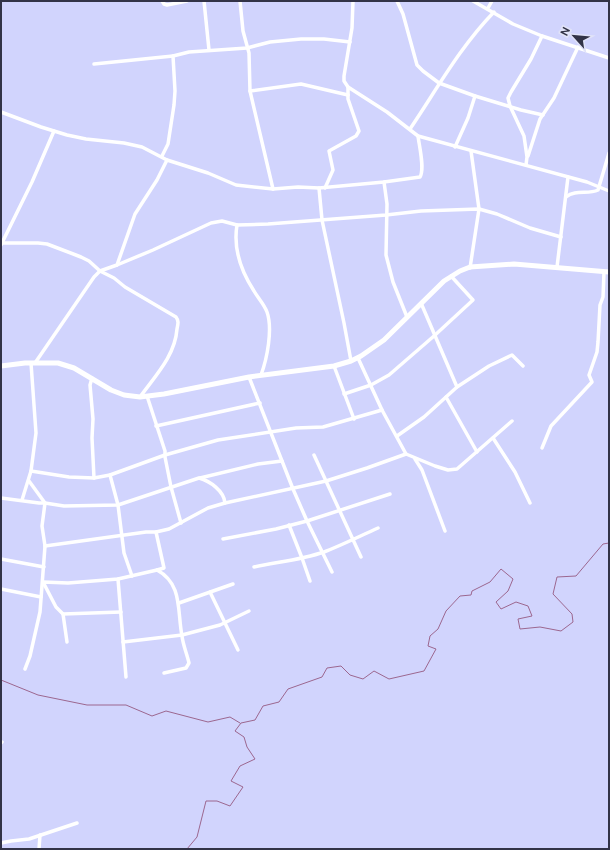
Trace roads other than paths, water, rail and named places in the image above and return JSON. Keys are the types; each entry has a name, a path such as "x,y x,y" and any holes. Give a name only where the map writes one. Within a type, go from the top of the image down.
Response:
{"street":[{"path":"162,1 167,5 187,1"},
{"path":"204,1 209,50"},
{"path":"240,1 243,32 248,53 250,91 273,189"},
{"path":"353,1 352,28 344,76 344,81 348,87 418,136 568,177 609,191"},
{"path":"397,1 403,14 417,65 423,71 439,83 475,96 543,115"},
{"path":"473,1 488,8 513,24 542,36 609,58"},
{"path":"488,8 492,1"},
{"path":"410,129 439,83 473,36 494,12"},
{"path":"527,157 524,136 510,106 508,98 531,59 542,36"},
{"path":"94,64 173,56 209,50 247,48 270,42 301,39 324,39 350,42"},
{"path":"526,165 527,157 539,121 554,98 578,47"},
{"path":"162,156 168,144 174,105 175,92 173,56"},
{"path":"250,91 301,84 348,95"},
{"path":"325,188 333,170 329,151 359,133 348,95 348,87"},
{"path":"455,147 468,118 475,96"},
{"path":"1,112 54,131 86,139 142,147 162,156 167,160 208,173 236,185 273,189 298,187 325,188 384,182 422,176 418,136"},
{"path":"1,244 32,182 54,131"},
{"path":"470,268 479,209 471,151"},
{"path":"566,197 573,193 596,191 600,187 609,153"},
{"path":"117,265 135,214 157,180 167,160"},
{"path":"557,267 568,177"},
{"path":"384,182 386,255 393,282 407,317"},
{"path":"319,188 322,220 351,361"},
{"path":"22,500 31,471 36,433 33,363 51,341 90,281 100,271 153,250 211,223 222,221 237,225 268,224 421,211 479,209 497,214 530,228 561,237"},
{"path":"237,225 235,240 240,259 248,281 264,305 268,319 267,355 261,375"},
{"path":"1,244 34,242 47,244 89,261 100,271 174,315 178,319 173,350 140,397"},
{"path":"1,366 33,363 66,365 117,393 131,397 164,394 261,375 334,366 351,361 358,358 384,340 421,302 444,281 460,270 514,264 606,272 603,297 600,306 597,352 589,375 592,382 551,426 542,448"},
{"path":"344,394 371,385 394,371 473,300 451,276"},
{"path":"421,302 456,387"},
{"path":"397,436 424,417 456,387 489,366 510,355 514,356 523,366"},
{"path":"358,358 382,410 406,454"},
{"path":"334,366 354,419"},
{"path":"249,377 307,521 332,572"},
{"path":"92,378 90,390 93,419 92,438 94,478"},
{"path":"147,396 165,451 171,487 181,524"},
{"path":"446,397 478,452"},
{"path":"156,426 260,403"},
{"path":"31,471 60,476 94,478 110,475 165,455 218,440 270,432 323,427 382,410"},
{"path":"45,546 146,532 156,532 169,529 181,524 208,508 224,503 326,481 406,454 428,464 448,470 456,470 478,452 512,420"},
{"path":"493,438 515,472 530,503"},
{"path":"314,455 361,557"},
{"path":"413,456 422,470 445,531"},
{"path":"1,498 39,503 45,502 64,506 118,505 199,478 258,464 282,461"},
{"path":"110,475 118,505 124,553 132,576"},
{"path":"199,478 219,490 223,496 224,503"},
{"path":"25,669 30,656 40,612 45,546 42,526 45,502 28,481"},
{"path":"223,539 289,526 390,494"},
{"path":"289,526 310,581"},
{"path":"254,567 302,558 323,552 378,528"},
{"path":"43,582 68,583 118,580 164,568 156,532"},
{"path":"1,559 44,567"},
{"path":"157,570 166,575 177,594 182,635 188,665 183,669 164,673"},
{"path":"118,580 126,677"},
{"path":"43,582 56,606 63,614 67,642"},
{"path":"179,603 233,584"},
{"path":"1,589 42,598"},
{"path":"210,592 238,650"},
{"path":"123,642 182,635 225,623 249,611"},
{"path":"63,614 121,612"},
{"path":"1,843 29,839 77,823"},
{"path":"39,849 40,835"}],"waterway":[{"path":"187,849 197,837 206,801 217,801 230,806 243,787 231,781 240,766 255,759 247,747 244,737 235,731 241,723 255,720 263,706 279,702 288,689 322,677 327,668 341,666 350,675 363,679 374,671 389,679 424,671 436,649 428,646 430,636 438,629 446,611 460,596 471,595 472,591 490,582 501,569 513,579 508,591 496,602 501,609 516,602 528,606 532,616 518,619 520,629 540,627 561,631 573,622 572,614 553,594 557,577 576,576 603,544 609,543"},
{"path":"1,680 38,695 87,705 126,705 152,716 166,711 208,722 230,717 240,723"}]}
